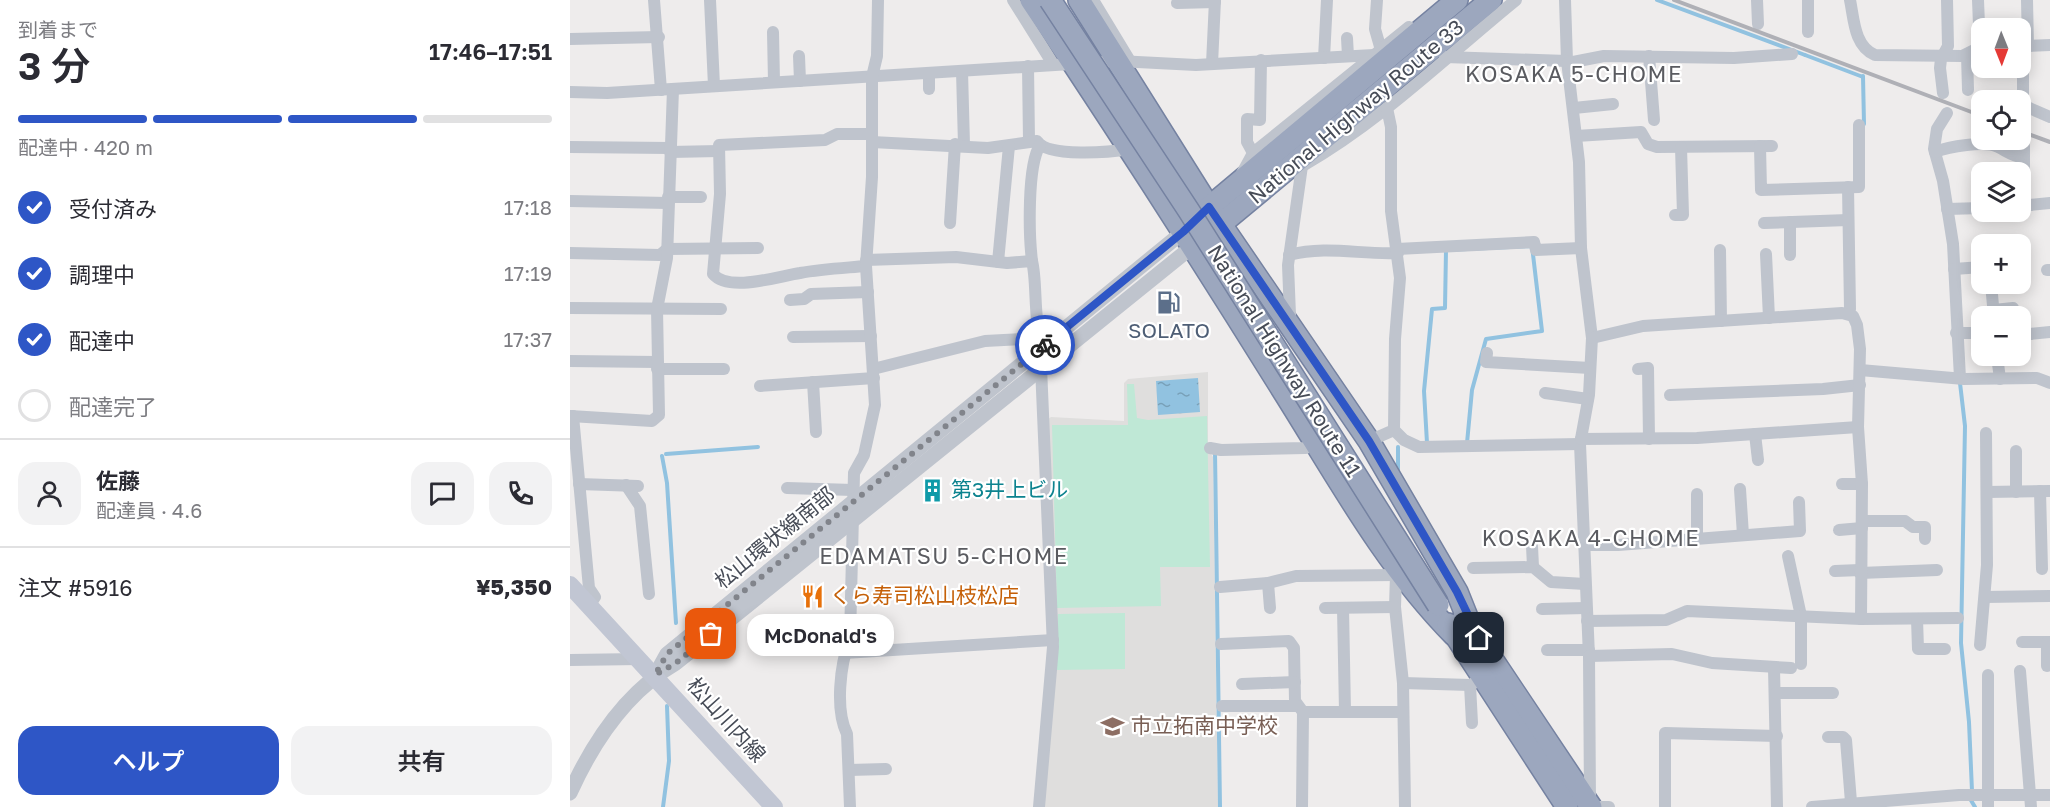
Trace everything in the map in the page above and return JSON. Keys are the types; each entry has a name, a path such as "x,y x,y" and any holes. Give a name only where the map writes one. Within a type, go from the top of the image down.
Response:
{"highway":[{"name":"National Highway Route 11","path":"1031,0 1065,61 1091,88 1398,573 1432,612 1463,631"},
{"name":"National Highway Route 11","path":"1050,0 1445,602"},
{"name":"National Highway Route 11","path":"1067,0 1463,631 1590,807"},
{"name":"National Highway Route 11","path":"1079,0 1121,60 1209,207 1287,325 1369,441 1457,592 1463,631 1476,681 1567,807"},
{"name":"National Highway Route 33","path":"1188,239 1209,207 1238,182 1327,133 1458,0"},
{"name":"National Highway Route 33","path":"1188,239 1221,224 1327,133 1491,0"}],"main road":[{"name":"松山川内線","path":"570,585 774,807"}],"street":[{"path":"589,606 596,597 589,588 571,416 656,420 658,415 657,309 667,249 670,150 667,89 654,0"},
{"path":"711,0 714,86"},
{"path":"850,807 841,682 844,653 850,639 851,520 854,473 864,455 875,405 866,263 872,138 872,77 877,56 878,0"},
{"path":"1013,0 1065,61"},
{"path":"1093,0 1121,60"},
{"path":"1324,58 1327,0"},
{"path":"1377,0 1375,29 1377,52"},
{"path":"1238,182 1253,153 1442,0"},
{"path":"1287,325 1290,315 1289,255 1302,166 1327,133 1387,108 1445,57 1516,0"},
{"path":"1565,0 1568,62 1576,136 1581,248 1592,338 1588,399 1580,442 1589,653 1590,807 1609,807"},
{"path":"1757,0 1758,24"},
{"path":"1804,25 1808,0"},
{"path":"1850,0 1861,45 1866,51 1875,55 1943,56 1971,54"},
{"path":"1943,93 1940,68 1948,46 1947,0"},
{"path":"1978,0 1979,18"},
{"path":"2026,18 2027,0"},
{"path":"1177,6 1215,1 1212,64"},
{"path":"772,32 774,82"},
{"path":"570,39 658,37"},
{"path":"1347,38 1348,57"},
{"path":"2031,47 2050,45"},
{"path":"570,92 598,94 872,77 1028,66 1065,61 1121,60 1144,64 1212,64 1348,57 1377,52"},
{"path":"1445,57 1568,62 1592,57 1649,56 1670,59 1792,54"},
{"path":"1967,55 1968,90"},
{"path":"800,56 801,81"},
{"path":"1649,56 1654,120"},
{"path":"1091,88 1121,60"},
{"path":"1253,153 1247,142 1246,120 1260,120 1260,60"},
{"path":"760,386 874,374 985,341 1043,342 1029,224 1034,143 1028,66"},
{"path":"950,223 959,145 962,71"},
{"path":"929,73 929,89"},
{"path":"1574,108 1613,104"},
{"path":"1387,108 1391,127 1391,211 1398,251 1400,287 1395,339 1394,430 1404,440 1419,447 1649,439 1858,427"},
{"path":"2031,109 2050,117"},
{"path":"1947,112 1937,129 1934,141 1947,209 1954,269 1960,378"},
{"path":"1576,136 1641,132 1653,147 1766,146 1761,190 1859,187 1859,125"},
{"path":"1032,261 998,262 956,257 866,263 759,282 724,282 714,274 717,250 719,145 825,140 837,134 988,148 1034,143 1084,153 1130,149"},
{"path":"1935,152 1954,146 1974,151 1991,145 2005,153 2024,158"},
{"path":"998,262 1009,146"},
{"path":"570,147 719,151"},
{"path":"1675,215 1683,215 1681,147"},
{"path":"1275,178 1302,166"},
{"path":"1848,187 1848,314"},
{"path":"570,201 668,200 701,197"},
{"path":"2031,205 2050,202"},
{"path":"1947,209 1971,208"},
{"path":"1764,223 1848,220"},
{"path":"1790,222 1791,255"},
{"name":"松山環状線南部","path":"655,675 667,654 852,496 1043,342 1188,239"},
{"name":"松山環状線南部","path":"655,675 676,663 1041,367 1188,239"},
{"path":"1289,255 1347,249 1376,254 1534,242 1536,250 1581,248"},
{"path":"570,254 660,255 667,249 717,250 745,244 758,248"},
{"path":"1720,250 1720,321"},
{"path":"1766,254 1769,318"},
{"path":"1954,269 1971,268"},
{"path":"790,300 804,299 811,294 868,292"},
{"path":"570,308 721,309"},
{"path":"1592,338 1642,326 1848,314 1853,316 1857,325 1860,370 1858,427 1862,484 1861,619"},
{"path":"2031,334 2050,332"},
{"path":"801,333 871,336"},
{"path":"1956,333 1971,333"},
{"path":"1487,353 1486,362 1590,368"},
{"path":"570,361 723,369"},
{"path":"1998,366 2000,379"},
{"path":"1039,807 1053,640 1041,367"},
{"path":"1638,369 1648,368 1649,439"},
{"path":"1860,370 1960,378 2037,378 2050,383"},
{"path":"813,382 816,432"},
{"path":"1670,395 1823,389 1860,385"},
{"path":"1545,393 1588,399"},
{"path":"1369,441 1394,430"},
{"path":"1979,645 1985,597 1986,433"},
{"path":"1755,434 1758,460"},
{"path":"1210,448 1221,450 1305,448 1316,444"},
{"path":"2016,451 2016,492"},
{"path":"579,484 632,486 640,506 649,594"},
{"path":"1842,484 1862,484"},
{"path":"787,488 852,496"},
{"path":"1740,489 1743,535"},
{"path":"1987,492 2045,491 2042,569"},
{"path":"1697,494 1697,538"},
{"path":"1583,545 1618,545 1800,531 1799,502"},
{"path":"1839,530 1862,525 1905,522 1913,527 1925,527 1925,539"},
{"path":"1532,546 1533,567 1541,583 1585,584"},
{"path":"1547,650 1672,654 1712,663 1774,668 1796,666 1801,616 1788,556"},
{"path":"1473,568 1533,567"},
{"path":"1835,571 1936,570"},
{"path":"1220,587 1268,584 1296,576 1398,573 1395,607 1403,683 1405,807"},
{"path":"1268,584 1270,608"},
{"path":"1985,597 2050,596"},
{"path":"1325,608 1395,607"},
{"path":"1343,608 1345,712"},
{"path":"1542,609 1586,615 1666,620 1687,611 1861,619 1958,618"},
{"path":"1917,619 1918,649 1940,653"},
{"path":"844,653 1053,640"},
{"path":"1221,644 1289,641 1294,648 1294,682 1300,709 1302,807"},
{"path":"2022,642 2048,642 2047,666"},
{"path":"570,660 640,659"},
{"path":"1774,668 1777,807"},
{"path":"2020,671 2030,801"},
{"path":"570,793 581,769 606,729 634,694 655,675"},
{"path":"1988,675 1988,801"},
{"path":"1403,683 1476,681 1472,723"},
{"path":"1242,684 1294,682"},
{"path":"1776,693 1833,693"},
{"path":"1222,706 1345,712 1403,712"},
{"path":"1665,807 1665,733 1776,736"},
{"path":"1828,737 1843,737 1846,740 1851,802"},
{"path":"849,770 886,769"},
{"path":"1812,807 1851,802 2030,801 2050,795"}],"shaded area":[{"path":"1208,372 1208,450 1213,457 1218,807 1043,807 1055,655 1047,420 1051,417 1124,421 1124,383 1128,379"}],"green space":[{"path":"1127,384 1134,384 1137,418 1148,420 1207,416 1210,567 1160,567 1161,606 1057,608 1052,425 1128,425"},
{"path":"1125,613 1125,669 1056,670 1058,614"}],"water":[{"path":"1198,378 1200,412 1158,415 1156,381"}],"waterway":[{"path":"1657,0 1805,55"},
{"path":"1805,55 1863,77"},
{"path":"1863,76 1864,124"},
{"path":"1532,246 1542,331 1486,339 1472,390 1467,443 1427,443 1424,391 1432,309 1445,308 1446,250 1532,246"},
{"path":"1960,383 1965,426 1961,643 1969,722 1972,791"},
{"path":"666,454 758,447"},
{"path":"1398,447 1398,471"},
{"path":"1215,452 1220,807"},
{"path":"662,456 667,483 676,623"},
{"path":"663,807 669,761 667,706"},
{"path":"1969,797 1975,807"}],"railway":[{"path":"1674,0 1971,112"},
{"path":"2031,135 2050,142"}],"way so far":[{"path":"711,634 676,663 655,675 667,654 1045,345"}],"place":[{"name":"SOLATO","path":"1169,303"},
{"name":"第3井上ビル","path":"933,490"},
{"name":"くら寿司松山枝松店","path":"812,596"},
{"name":"McDonald's","path":"711,634"},
{"name":"市立拓南中学校","path":"1113,726"}],"district":[{"name":"KOSAKA 5-CHOME","path":"1574,74"},
{"name":"KOSAKA 4-CHOME","path":"1591,538"},
{"name":"EDAMATSU 5-CHOME","path":"944,556"}],"route":[{"path":"1045,345 1183,232 1209,207 1287,325 1369,441 1457,592 1479,638"}]}
